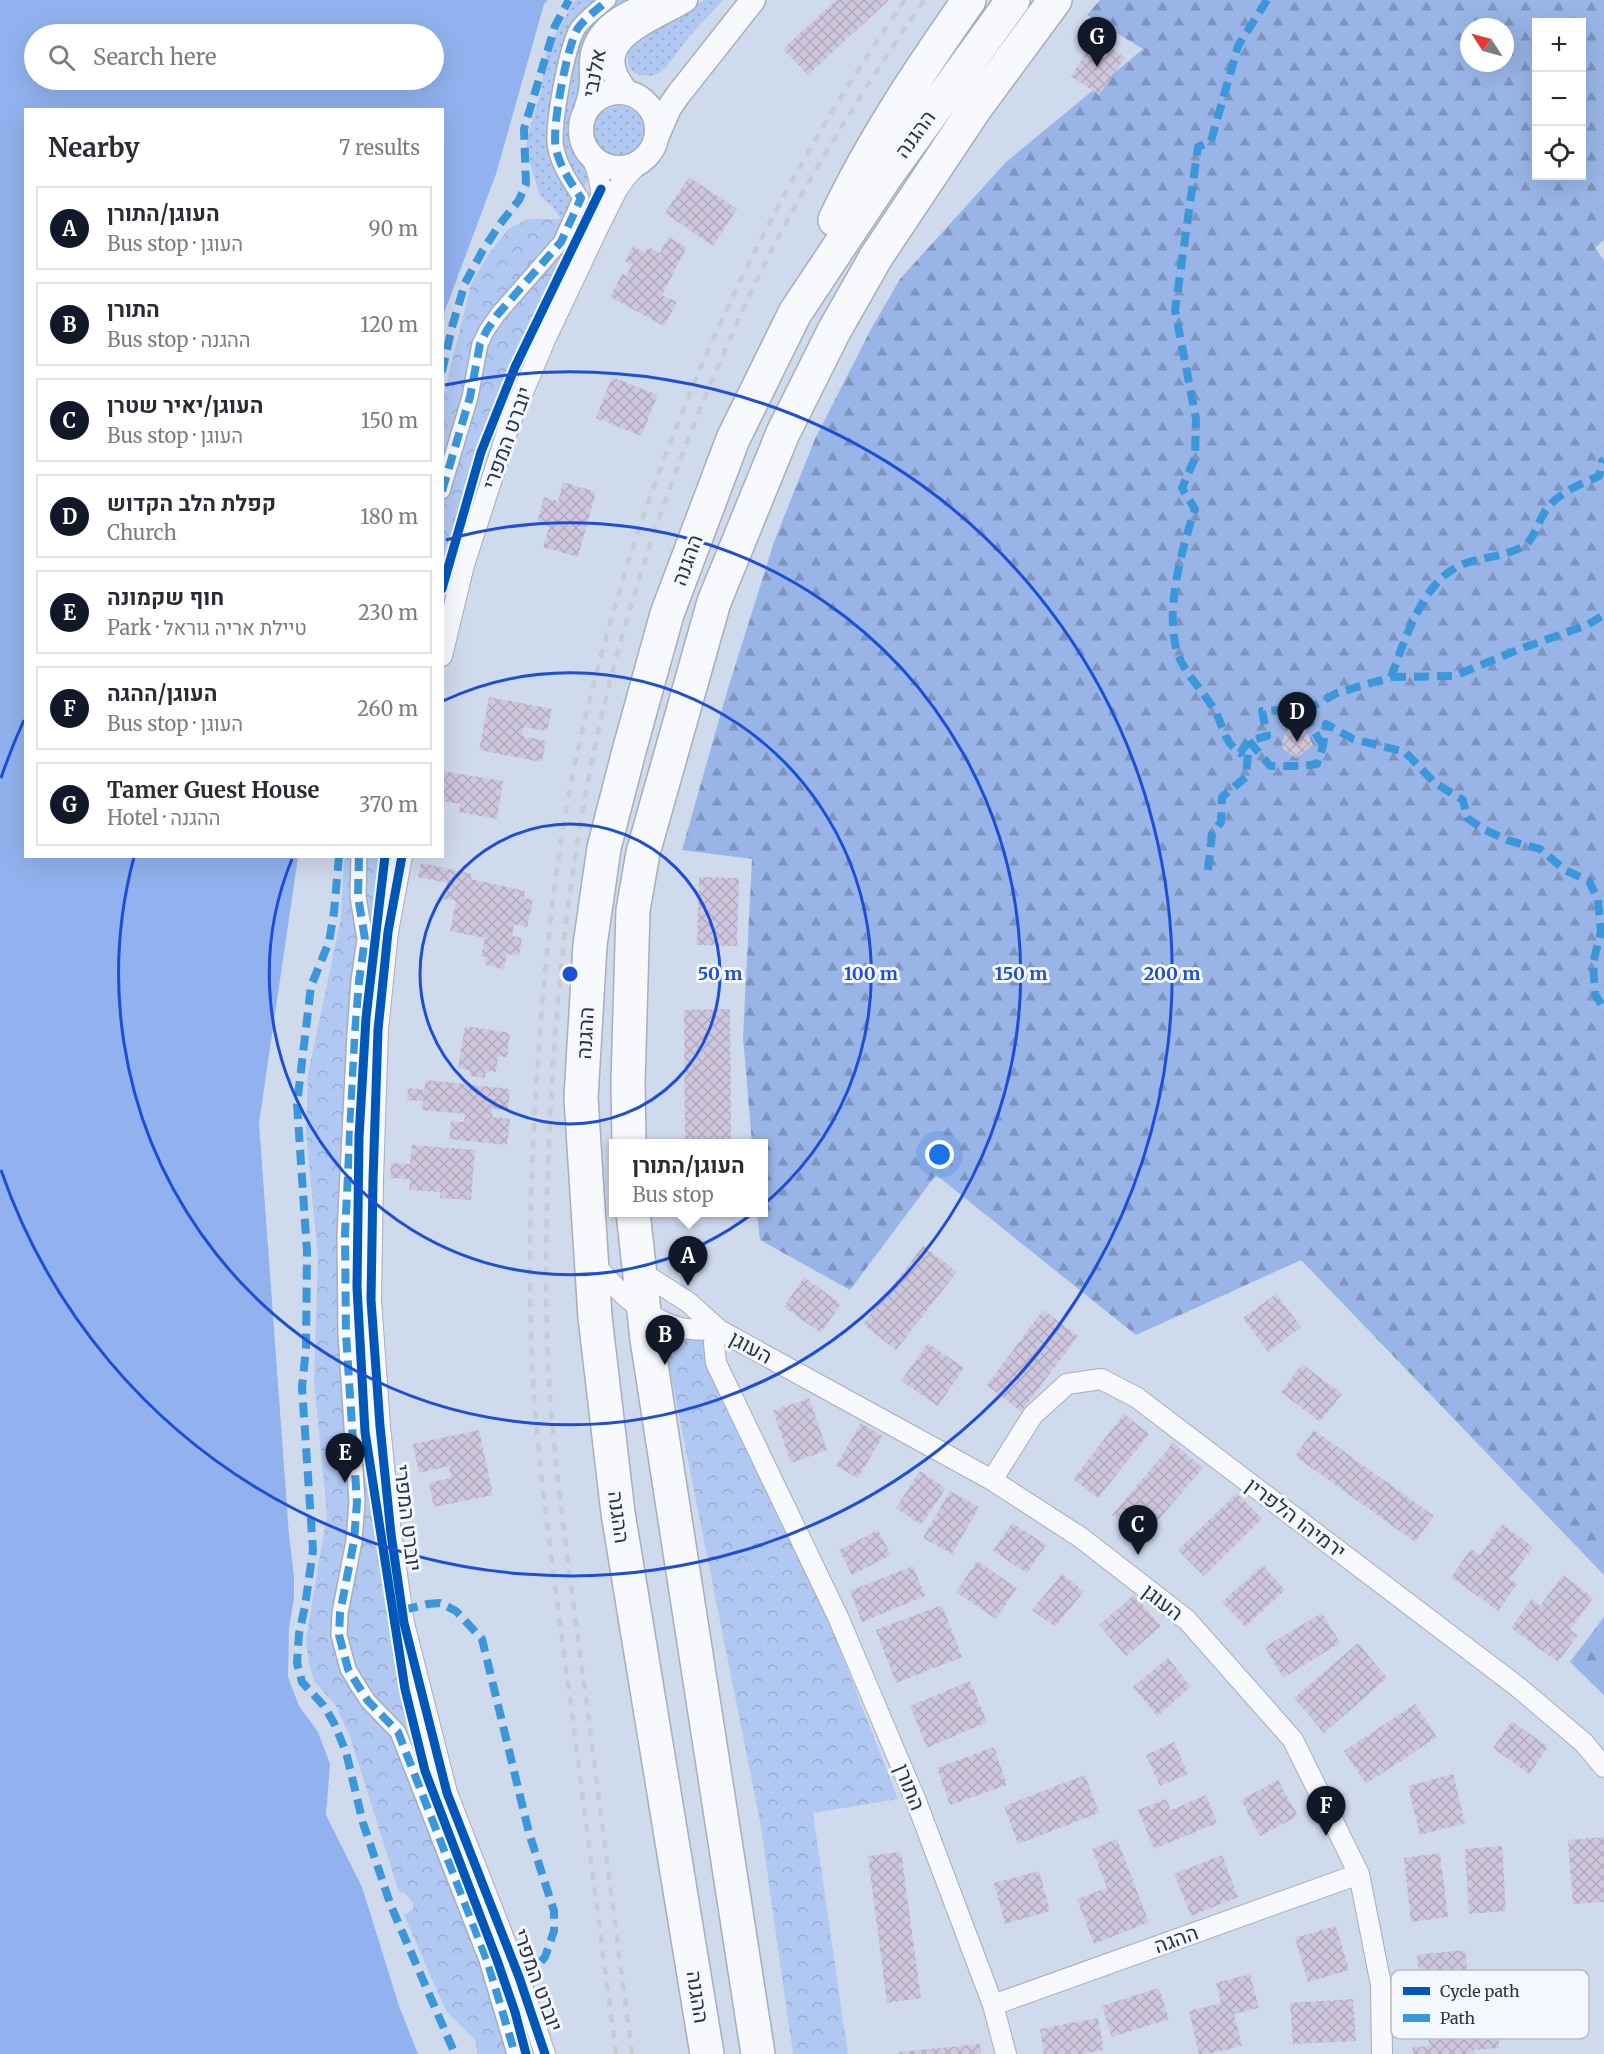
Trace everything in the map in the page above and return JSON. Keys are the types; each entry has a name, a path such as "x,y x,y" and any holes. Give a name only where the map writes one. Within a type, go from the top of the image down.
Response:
{"highway":[{"path":"795,313 813,267 859,173 891,119 969,0"},
{"name":"ההגנה","path":"707,2054 618,1512 591,1261 581,1098 590,945 604,848 668,614 733,439 795,313 886,176 1013,0"},
{"name":"ההגנה","path":"629,1139 627,1082 633,910 643,853 714,602 783,433 834,331 876,257 974,110 1055,0"},
{"path":"974,110 1072,0"},
{"path":"633,1217 643,1310 758,2054"}],"street":[{"path":"444,484 470,397 483,337 498,314 561,243 581,198 565,173 556,149 554,128 568,56 578,29 608,0"},
{"name":"אלנבי","path":"586,110 593,85 591,66 594,51 601,38 620,17 662,0"},
{"name":"אלנבי","path":"632,94 615,74 613,60 616,44 637,25 664,13 685,0"},
{"path":"753,0 669,108 655,145 648,155 639,163 627,168 614,169 592,158 584,147 581,122 586,110 594,101 615,92 651,94 676,81 753,0"},
{"path":"632,94 652,109 657,121 658,133"},
{"name":"יוברט המפרי","path":"592,158 599,173 602,197 598,228"},
{"name":"יוברט המפרי","path":"444,648 464,565 510,423 545,340 598,228 618,188 639,163"},
{"path":"359,858 358,897 365,939 355,1034 345,1234 346,1334 357,1502 354,1541 340,1613 339,1635 342,1650 357,1684 368,1701 398,1732 487,1960 515,2054"},
{"name":"יוברט המפרי","path":"402,858 388,932 378,1030 371,1300 391,1534 404,1623 447,1793 519,1977 545,2054"},
{"name":"העוגן","path":"591,1261 616,1288 643,1310 663,1321 678,1327 719,1330"},
{"name":"העוגן","path":"638,1270 688,1302 719,1330 992,1480 1080,1537 1187,1620 1293,1740 1359,1874 1381,1985 1382,2054"},
{"name":"התורן","path":"719,1330 714,1343 716,1363 838,1617 916,1801 993,2005 1006,2054"},
{"name":"ירמיהו הלפרין","path":"992,1480 1033,1415 1067,1384 1101,1379 1136,1397 1518,1687 1584,1743 1604,1767"},
{"name":"ההגה","path":"993,2005 1359,1874"}],"green space":[{"path":"575,0 637,0 616,5 601,21 572,137 579,158 591,177 561,219 554,208 540,196 526,150 528,134 541,92 546,51"},
{"path":"704,0 723,0 688,38 666,67 652,76 640,75 632,71 628,61 629,47 647,32 665,26"},
{"path":"1100,0 1604,0 1604,240 1595,248 1604,260 1604,1575 1301,1260 1136,1335 936,1175 850,1290 760,1240 757,1217 768,1217 768,1139 752,1139 743,1037 752,859 682,850 726,695 774,542 815,439 870,331 900,279 1006,162 1143,49 1087,15"},
{"path":"614,106 624,106 637,113 644,126 644,136 637,149 624,156 614,156 605,152 598,145 594,136 594,126 598,117 605,110"},
{"path":"582,214 514,357 485,429 444,556 444,394 471,284 488,255 508,229 528,219 561,219"},
{"path":"344,858 382,858 372,922 359,1049 352,1183 351,1313 358,1420 407,1731 520,2054 477,2054 476,2041 446,2011 404,1915 413,1909 413,1903 405,1893 399,1892 350,1737 336,1706 314,1681 309,1664 306,1640 327,1514 314,1381 318,1258 306,1132 308,1074 341,918"},
{"path":"662,1330 712,1335 826,1614 898,1799 813,1813 848,2054 793,2054 760,1821"},
{"path":"1604,1617 1604,1695 1570,1662"}],"shaded area":[{"path":"0,0 548,0 544,4 496,174 444,313 444,108 24,108 24,858 298,858 259,1123 294,1577 294,1598 289,1628 288,1677 299,1706 318,1732 330,1764 326,1815 362,1887 399,2006 418,2054 0,2054"}],"building":[{"path":"836,0 889,0 808,75 783,49"},
{"path":"1096,38 1125,58 1099,95 1071,76"},
{"path":"689,177 737,209 713,246 665,213"},
{"path":"668,237 687,247 662,295 677,302 664,326 610,297 622,274 626,276 632,265 625,261 633,246 645,252 648,247 660,253"},
{"path":"612,377 658,395 641,436 596,418"},
{"path":"563,482 596,492 578,557 543,547 549,527 537,523 544,497 558,501"},
{"path":"489,697 552,709 547,731 524,727 522,736 546,741 542,762 479,750"},
{"path":"1292,726 1304,726 1313,745 1296,758 1283,749 1282,744 1285,733"},
{"path":"444,771 503,781 497,819 459,812 460,804 444,801"},
{"path":"421,863 472,874 471,879 525,891 524,898 533,900 527,927 514,924 512,936 522,938 519,956 507,954 504,969 485,965 486,957 481,956 485,938 450,931 456,901 443,899 447,883 418,877"},
{"path":"699,877 739,878 737,946 697,945"},
{"path":"730,1009 731,1139 685,1139 684,1010"},
{"path":"465,1026 510,1033 507,1057 498,1056 496,1072 486,1071 485,1078 470,1076 470,1070 458,1068"},
{"path":"426,1080 510,1089 508,1110 492,1109 492,1117 510,1119 507,1145 449,1139 451,1121 464,1122 465,1114 422,1110 423,1101 407,1100 408,1088 424,1090"},
{"path":"412,1145 475,1150 471,1200 440,1198 440,1192 409,1190 410,1179 390,1178 391,1163 410,1164"},
{"path":"923,1246 957,1272 896,1350 863,1324"},
{"path":"804,1277 841,1304 821,1333 784,1307"},
{"path":"1276,1294 1301,1327 1268,1352 1243,1318"},
{"path":"1043,1310 1078,1336 1021,1412 987,1385"},
{"path":"928,1343 964,1368 938,1406 901,1381"},
{"path":"1302,1364 1342,1394 1320,1422 1281,1392"},
{"path":"809,1398 827,1450 791,1463 773,1411"},
{"path":"1124,1414 1149,1434 1098,1498 1073,1479"},
{"path":"861,1423 883,1436 858,1478 836,1466"},
{"path":"479,1430 493,1495 434,1507 429,1483 451,1478 449,1466 419,1473 413,1444"},
{"path":"1314,1430 1434,1516 1415,1542 1295,1456"},
{"path":"1173,1443 1203,1468 1141,1540 1112,1515"},
{"path":"920,1471 946,1488 921,1525 896,1508"},
{"path":"950,1491 979,1507 952,1554 923,1538"},
{"path":"1237,1493 1262,1519 1204,1576 1178,1550"},
{"path":"1012,1523 1046,1545 1027,1573 993,1551"},
{"path":"1502,1524 1533,1547 1509,1579 1517,1584 1498,1611 1451,1577 1471,1549 1480,1555"},
{"path":"878,1530 891,1555 852,1575 839,1550"},
{"path":"977,1561 1017,1588 996,1619 956,1592"},
{"path":"1263,1565 1285,1590 1245,1627 1222,1602"},
{"path":"913,1566 925,1596 862,1622 850,1591"},
{"path":"1062,1574 1084,1591 1055,1627 1032,1610"},
{"path":"1563,1575 1593,1598 1570,1630 1578,1635 1558,1662 1511,1628 1532,1599 1540,1606"},
{"path":"1134,1595 1161,1626 1126,1656 1099,1625"},
{"path":"942,1605 962,1657 896,1683 876,1630"},
{"path":"1322,1613 1340,1643 1283,1678 1265,1647"},
{"path":"1358,1643 1387,1678 1324,1733 1294,1698"},
{"path":"1168,1658 1191,1687 1157,1716 1133,1687"},
{"path":"970,1681 987,1722 927,1748 910,1706"},
{"path":"1415,1704 1437,1737 1366,1784 1344,1751"},
{"path":"1512,1721 1548,1747 1529,1774 1493,1748"},
{"path":"1174,1742 1188,1774 1160,1786 1146,1755"},
{"path":"994,1747 1007,1785 950,1805 937,1768"},
{"path":"1453,1774 1465,1823 1420,1835 1408,1786"},
{"path":"1085,1775 1099,1813 1018,1844 1004,1806"},
{"path":"1278,1780 1298,1816 1260,1836 1241,1800"},
{"path":"1206,1795 1217,1823 1154,1849 1138,1810 1166,1799 1171,1810"},
{"path":"1604,1837 1604,1902 1573,1904 1568,1840"},
{"path":"1117,1839 1149,1922 1094,1944 1077,1899 1107,1888 1092,1849"},
{"path":"1502,1846 1506,1911 1469,1914 1465,1849"},
{"path":"901,1852 921,1998 887,2003 868,1856"},
{"path":"1440,1853 1448,1917 1411,1922 1404,1858"},
{"path":"1222,1855 1238,1897 1191,1916 1174,1874"},
{"path":"1039,1871 1050,1911 1005,1924 994,1883"},
{"path":"1336,1926 1349,1970 1308,1982 1295,1938"},
{"path":"1465,1950 1467,1970 1418,1970 1417,1955"},
{"path":"1250,1974 1259,2008 1234,2014 1242,2046 1199,2054 1189,2011 1221,2003 1216,1983"},
{"path":"1159,1988 1169,2019 1112,2037 1102,2006"},
{"path":"1353,1999 1356,2041 1293,2044 1290,2003"},
{"path":"1098,2018 1104,2050 1082,2054 1044,2054 1040,2029"},
{"path":"1429,2039 1499,2039 1499,2048 1474,2050 1474,2054 1413,2054 1412,2047 1429,2046"},
{"path":"980,2044 981,2054 899,2054 899,2052"}],"railway":[{"path":"616,2054 546,1511 537,1436 532,1361 530,1232 535,1104 541,1018 556,874 574,767 607,634 636,538 670,443 708,350 751,259 798,170 849,84 905,0"},
{"path":"632,2054 562,1511 553,1436 548,1361 546,1240 550,1114 557,1007 569,900 596,741 610,683 643,567 683,452 729,340 792,212 856,104 924,0"}],"marked path":[{"path":"444,363 465,283 483,250 519,200 526,184 524,129 555,26 569,0"},
{"path":"444,484 470,397 480,344 498,314 561,242 581,198 563,168 556,149 558,107 569,51 578,28 608,0"},
{"path":"1267,0 1238,46 1211,141 1198,147 1175,310 1196,419 1195,458 1182,488 1195,509 1175,588 1173,630 1176,649 1183,665 1215,711 1230,744 1240,753 1249,741 1267,736 1262,711 1301,709"},
{"path":"1323,746 1301,709 1317,704 1337,693 1391,677 1416,615 1425,599 1446,574 1475,560 1509,552 1525,545 1551,504 1570,490 1599,476 1604,460"},
{"path":"1391,677 1454,676 1587,625 1604,615"},
{"path":"1249,741 1270,766 1317,764 1323,746 1326,724 1353,739 1405,752 1435,783 1463,800 1467,818 1483,829 1507,840 1540,849 1565,870 1589,881 1598,900 1601,932 1593,963 1595,994 1604,1009"},
{"path":"1208,870 1212,834 1221,822 1222,797 1246,777 1249,741"},
{"path":"339,858 329,942 311,986 297,1104 307,1251 306,1348 302,1387 313,1550 299,1634 297,1663 302,1682 323,1705 334,1723 346,1752 363,1823 391,1906 455,2054"},
{"path":"359,858 358,897 365,939 355,1034 345,1234 346,1334 357,1502 354,1541 340,1613 339,1635 348,1669 357,1684 368,1701 398,1732 487,1960 515,2054"},
{"path":"403,1610 440,1603 456,1611 482,1639 529,1833 554,1911 554,1931 545,1957 536,1967 519,1977"}],"cycle path":[{"path":"444,582 481,452 515,367 601,189"},
{"path":"385,858 366,1018 359,1137 357,1287 365,1432 405,1689 425,1771 497,1960 515,2012 526,2054"},
{"path":"402,858 388,932 378,1030 371,1300 391,1534 404,1623 447,1793 519,1977 545,2054"}],"place":[{"name":"Tamer Guest House","path":"1097,67"},
{"name":"קפלת הלב הקדוש","path":"1297,742"},
{"name":"העוגן/התורן","path":"688,1286"},
{"name":"התורן","path":"665,1365"},
{"name":"חוף שקמונה","path":"345,1483"},
{"name":"העוגן/יאיר שטרן","path":"1138,1555"},
{"name":"העוגן/ההגה","path":"1326,1836"}]}
